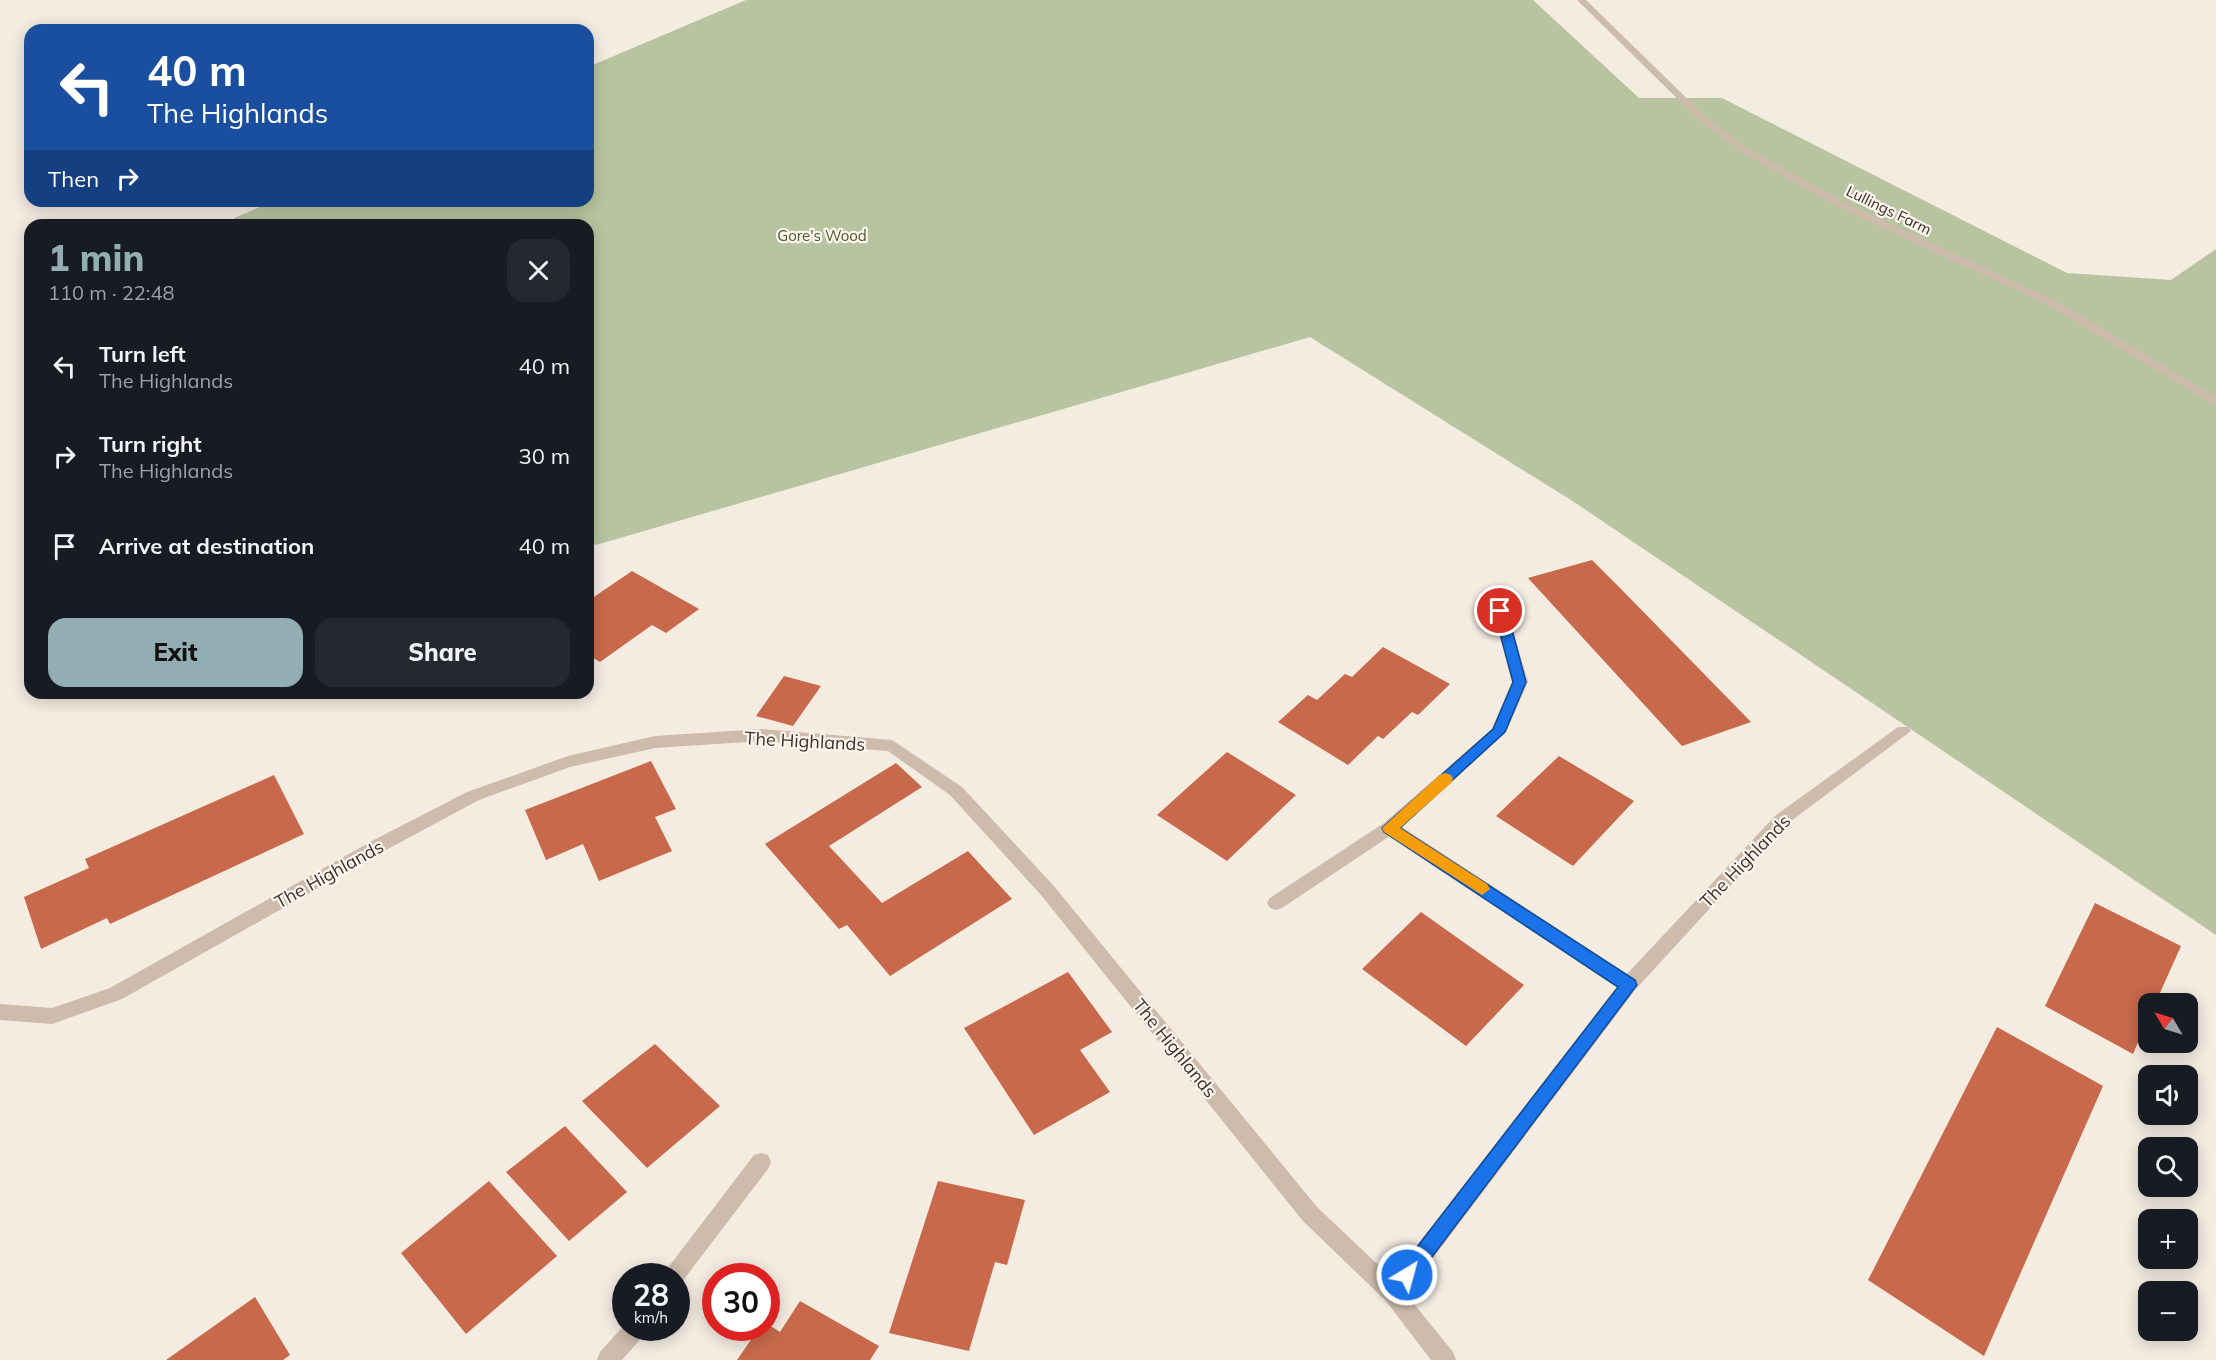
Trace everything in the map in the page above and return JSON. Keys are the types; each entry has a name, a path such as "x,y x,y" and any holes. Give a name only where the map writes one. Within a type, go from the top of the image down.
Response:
{"street":[{"name":"Lullings Farm","path":"1581,0 1702,118 1742,149 1844,206 2054,304 2216,402"},
{"path":"1276,903 1390,828 1498,732 1520,682 1500,611"},
{"name":"The Highlands","path":"1393,1293 1629,985 1781,820 1903,731"},
{"name":"The Highlands","path":"0,1012 52,1016 116,994 378,846 473,796 568,762 655,742 762,735 892,746 956,791 1047,890 1310,1214 1393,1293 1445,1360"},
{"path":"1390,828 1629,985"},
{"path":"684,1263 761,1162"},
{"path":"608,1360 624,1341"}],"green space":[{"name":"Gore's Wood","path":"746,0 1533,0 1639,98 1722,98 2067,273 2171,280 2216,249 2216,935 1571,500 1310,337 596,545 594,543 594,219 234,218 260,207 594,207 594,64"}],"building":[{"path":"1592,560 1751,722 1682,746 1528,578"},
{"path":"632,571 699,609 666,633 652,625 600,662 594,658 594,597"},
{"path":"1383,647 1450,684 1418,715 1412,712 1383,739 1378,736 1348,765 1278,722 1308,695 1317,700 1345,674 1352,677"},
{"path":"784,676 821,686 793,726 756,716"},
{"path":"1227,752 1296,795 1227,861 1157,815"},
{"path":"1559,756 1634,801 1573,866 1496,816"},
{"path":"651,761 676,809 655,817 672,851 599,881 583,844 546,860 525,810"},
{"path":"896,763 922,787 829,846 882,903 968,851 1012,899 890,976 847,925 839,929 765,844"},
{"path":"274,775 304,834 110,924 107,918 41,949 24,897 89,868 85,859"},
{"path":"2095,903 2181,946 2160,993 2138,993 2138,1042 2133,1054 2045,1006"},
{"path":"1421,912 1524,985 1466,1046 1362,969"},
{"path":"1068,972 1112,1032 1080,1050 1110,1092 1034,1135 964,1028"},
{"path":"1997,1027 2103,1086 1984,1356 1868,1280"},
{"path":"655,1044 720,1106 647,1168 582,1101"},
{"path":"565,1126 627,1192 569,1241 506,1172"},
{"path":"489,1181 557,1256 466,1334 401,1253"},
{"path":"938,1181 1025,1200 1007,1265 995,1262 969,1351 889,1333"},
{"path":"255,1297 290,1355 283,1360 166,1360"},
{"path":"800,1301 879,1346 870,1360 737,1360 750,1341 780,1341 780,1332"}],"slow traffic":[{"path":"1445,779 1390,828 1482,889"}],"route":[{"path":"1407,1275 1629,985 1390,828 1498,732 1520,682 1500,611"}]}
